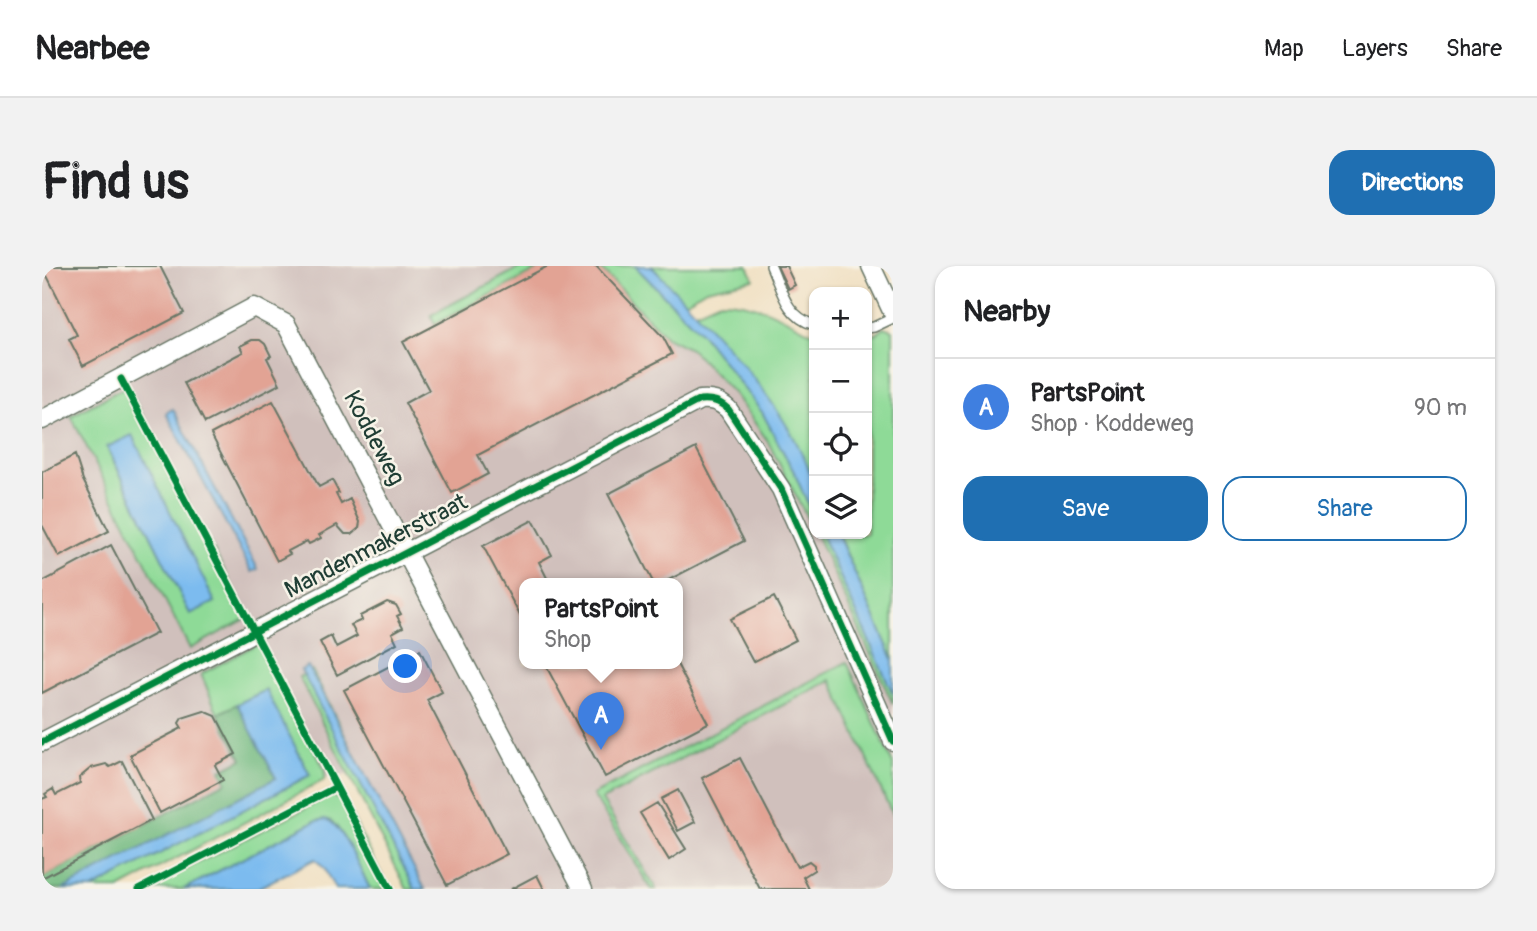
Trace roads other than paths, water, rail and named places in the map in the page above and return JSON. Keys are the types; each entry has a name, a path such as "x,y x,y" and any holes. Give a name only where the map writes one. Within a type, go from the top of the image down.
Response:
{"street":[{"path":"871,266 893,315"},
{"name":"Koddeweg","path":"42,420 254,307 286,324 583,889"},
{"name":"Mandenmakerstraat","path":"42,742 700,400 711,399 728,409 781,489 893,741"}],"lane":[{"path":"771,266 790,310 809,323"},
{"path":"872,327 893,315"}],"water":[{"path":"635,266 651,266 720,339 765,393 801,451 809,470 809,506 762,412 701,333"},
{"path":"173,409 258,569 252,572 166,413"},
{"path":"132,435 215,602 190,614 107,447"},
{"path":"823,539 840,539 893,659 893,694"},
{"path":"308,666 425,889 415,889 301,670"},
{"path":"266,690 310,775 92,889 63,889 276,778 237,704"},
{"path":"326,819 339,830 370,889 335,889 324,868 315,859 256,889 184,889 315,821"}],"place":[{"name":"PartsPoint","path":"601,750"}]}
